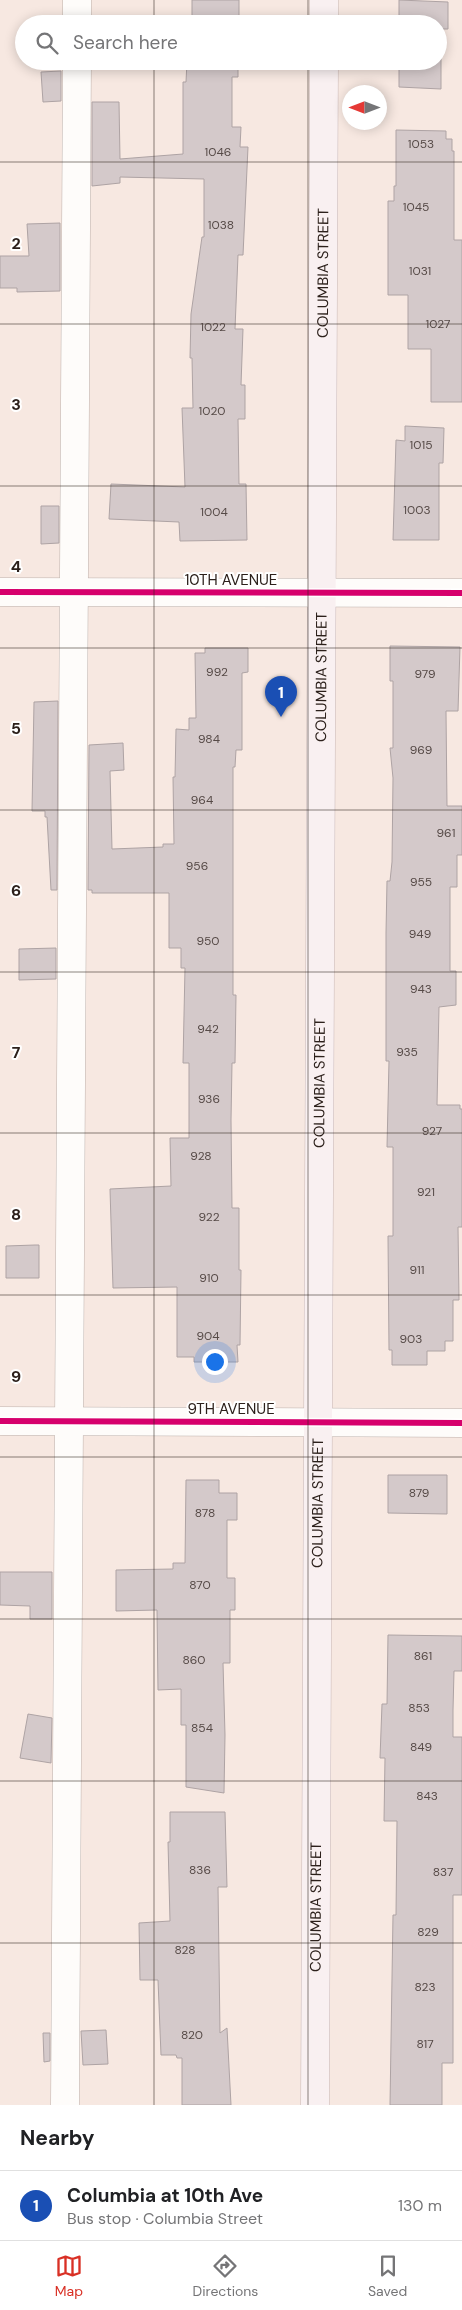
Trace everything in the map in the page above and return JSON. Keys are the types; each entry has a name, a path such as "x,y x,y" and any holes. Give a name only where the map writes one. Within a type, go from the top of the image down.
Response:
{"main road":[{"path":"324,0 324,15"},
{"name":"COLUMBIA STREET","path":"315,2105 316,1422 324,70"}],"street":[{"path":"77,0 77,15"},
{"path":"65,2105 77,70"},
{"name":"10TH AVENUE","path":"0,592 462,593"},
{"name":"9TH AVENUE","path":"0,1421 462,1423"}],"building":[{"path":"192,0 239,0 239,15 192,15"},
{"path":"399,0 448,2 448,29 447,15 399,15"},
{"path":"187,70 238,70 238,77 232,77 232,127 241,127 240,147 248,147 243,255 238,255 235,329 243,329 241,385 245,385 245,419 238,419 239,484 246,484 247,540 180,541 179,522 109,519 111,484 185,487 182,408 193,408 192,358 190,358 191,314 202,237 204,237 204,179 120,177 120,183 92,186 92,102 119,102 120,159 183,154 183,82 186,82"},
{"path":"399,70 441,70 441,89 399,87"},
{"path":"61,71 61,101 43,102 41,72"},
{"path":"396,130 446,131 446,139 452,139 452,151 454,151 454,240 462,240 462,402 431,402 431,349 408,349 408,295 388,295 388,201 394,201 394,186 396,186"},
{"path":"60,223 60,291 17,292 17,288 0,288 0,256 29,256 27,224"},
{"path":"405,426 444,428 443,463 439,463 439,540 393,540 396,440 405,441"},
{"path":"41,506 59,506 59,543 41,544"},
{"path":"390,646 460,647 458,711 446,711 447,806 462,806 462,855 457,855 457,887 450,887 450,971 456,971 456,1005 439,1007 437,1105 460,1105 460,1109 462,1109 462,1227 458,1227 459,1300 453,1300 453,1341 445,1341 445,1351 427,1351 427,1365 392,1365 392,1350 389,1350 388,1236 393,1236 393,1147 387,1147 389,1061 386,1061 387,881 390,881 392,862 393,778 390,748 393,748 393,681 390,681"},
{"path":"205,648 248,648 248,672 242,673 242,750 236,750 235,767 233,767 233,995 236,995 235,1063 232,1063 231,1120 232,1208 239,1208 239,1270 241,1270 240,1345 237,1345 238,1362 194,1362 194,1357 177,1357 177,1287 113,1288 110,1189 171,1186 170,1138 189,1138 189,1063 183,1063 185,968 181,968 181,948 169,948 169,893 92,893 92,890 88,890 89,745 123,743 124,770 110,771 112,849 163,847 163,844 174,844 173,777 175,777 176,729 189,730 189,718 196,718 195,653 205,653"},
{"path":"58,701 57,890 51,890 47,817 45,817 45,811 32,811 34,702"},
{"path":"56,948 56,979 19,980 19,949"},
{"path":"39,1245 39,1278 6,1278 6,1246"},
{"path":"388,1475 447,1475 447,1514 388,1513"},
{"path":"186,1480 219,1480 219,1493 237,1493 237,1520 227,1520 227,1578 235,1578 235,1610 230,1610 230,1663 223,1663 224,1793 186,1787 186,1725 181,1725 181,1689 158,1690 157,1610 116,1611 116,1570 173,1569 173,1563 185,1563"},
{"path":"0,1572 52,1572 52,1619 30,1619 30,1606 0,1605"},
{"path":"388,1635 462,1636 462,1671 454,1671 453,1737 462,1737 462,1895 453,1895 453,2063 442,2063 442,2105 390,2105 393,1915 396,1915 397,1821 384,1821 385,1758 380,1758 382,1704 387,1704"},
{"path":"28,1714 52,1718 51,1763 20,1758"},
{"path":"170,1812 225,1812 227,1887 218,1887 220,2033 227,2028 231,2105 182,2105 182,2058 177,2058 176,2055 161,2055 158,1980 140,1980 139,1923 170,1921 168,1842 170,1842"},
{"path":"106,2030 108,2064 83,2065 81,2031"},
{"path":"43,2033 50,2033 50,2061 44,2062"}],"cycle path":[{"path":"0,592 462,593"},
{"path":"0,1421 462,1423"}],"place":[{"name":"Columbia at 10th Ave","path":"281,717"}]}
